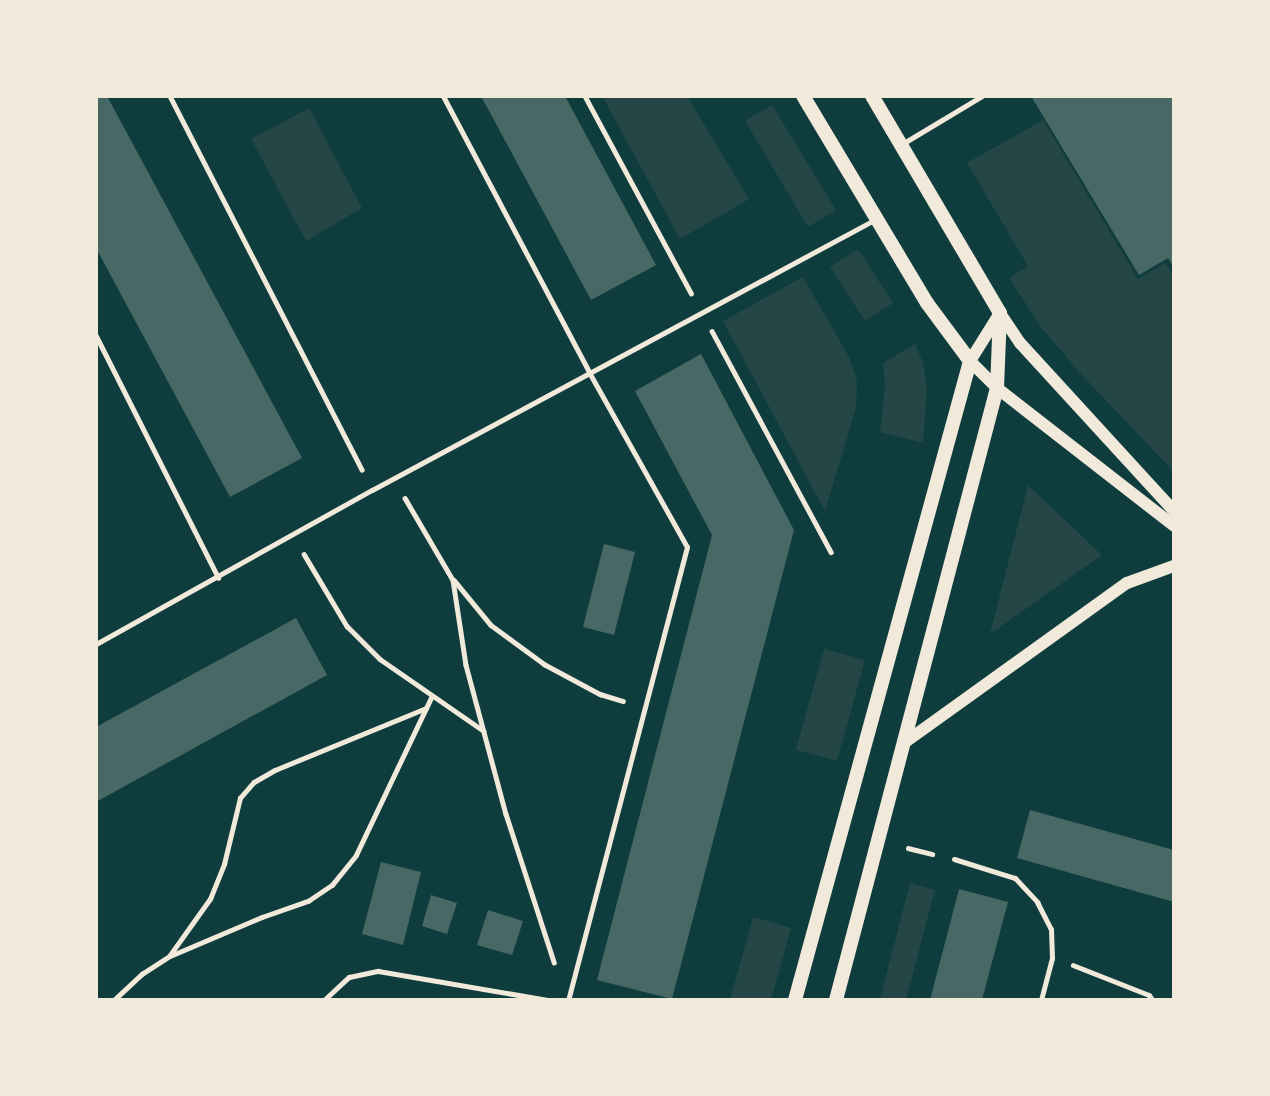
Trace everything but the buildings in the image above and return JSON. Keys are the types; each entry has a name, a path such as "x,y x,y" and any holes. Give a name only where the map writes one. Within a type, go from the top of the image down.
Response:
{"main road":[{"path":"795,1000 970,361 927,303 803,96"},
{"path":"836,1000 997,388 1000,313 872,96"}],"street":[{"path":"1174,511 1020,343 1000,313 970,361 997,388 1174,526"},
{"path":"904,743 1127,583 1165,567 1174,566"}],"lane":[{"path":"443,96 590,374 687,547 568,1000"},
{"path":"902,144 982,96"},
{"path":"96,644 393,478 876,219"},
{"path":"96,336 218,578"},
{"path":"954,859 1014,878 1037,902 1051,929 1052,958 1041,1000"},
{"path":"324,1000 349,977 378,971 548,1000"},
{"path":"496,1000 498,992"}],"path":[{"path":"170,96 373,490"},
{"path":"393,478 453,579 491,625 544,664 600,694 645,707"},
{"path":"294,534 347,626 380,659 484,732"},
{"path":"453,579 466,664 484,732 506,814 558,973"},
{"path":"114,1000 142,974 170,956 262,917 308,901 332,885 356,855 432,698"},
{"path":"170,956 210,899 224,863 240,798 254,782 426,708"},
{"path":"1052,958 1149,995 1153,1000"}],"shaded area":[{"path":"602,96 687,96 749,199 680,239"},
{"path":"772,105 836,210 808,227 745,121"},
{"path":"309,108 362,208 306,241 251,139"},
{"path":"1043,120 1138,279 1166,263 1174,277 1174,472 1079,372 1041,327 1009,278 1028,266 967,163"},
{"path":"858,249 893,303 865,321 830,267"},
{"path":"803,277 849,357 857,381 856,408 825,511 723,321"},
{"path":"915,344 923,363 927,388 923,443 880,432 885,387 883,363"},
{"path":"1028,485 1102,555 990,634"},
{"path":"824,649 865,660 837,761 796,750"},
{"path":"910,883 935,890 906,1000 883,1000 880,999"},
{"path":"753,917 791,928 771,1000 730,1000"}]}
